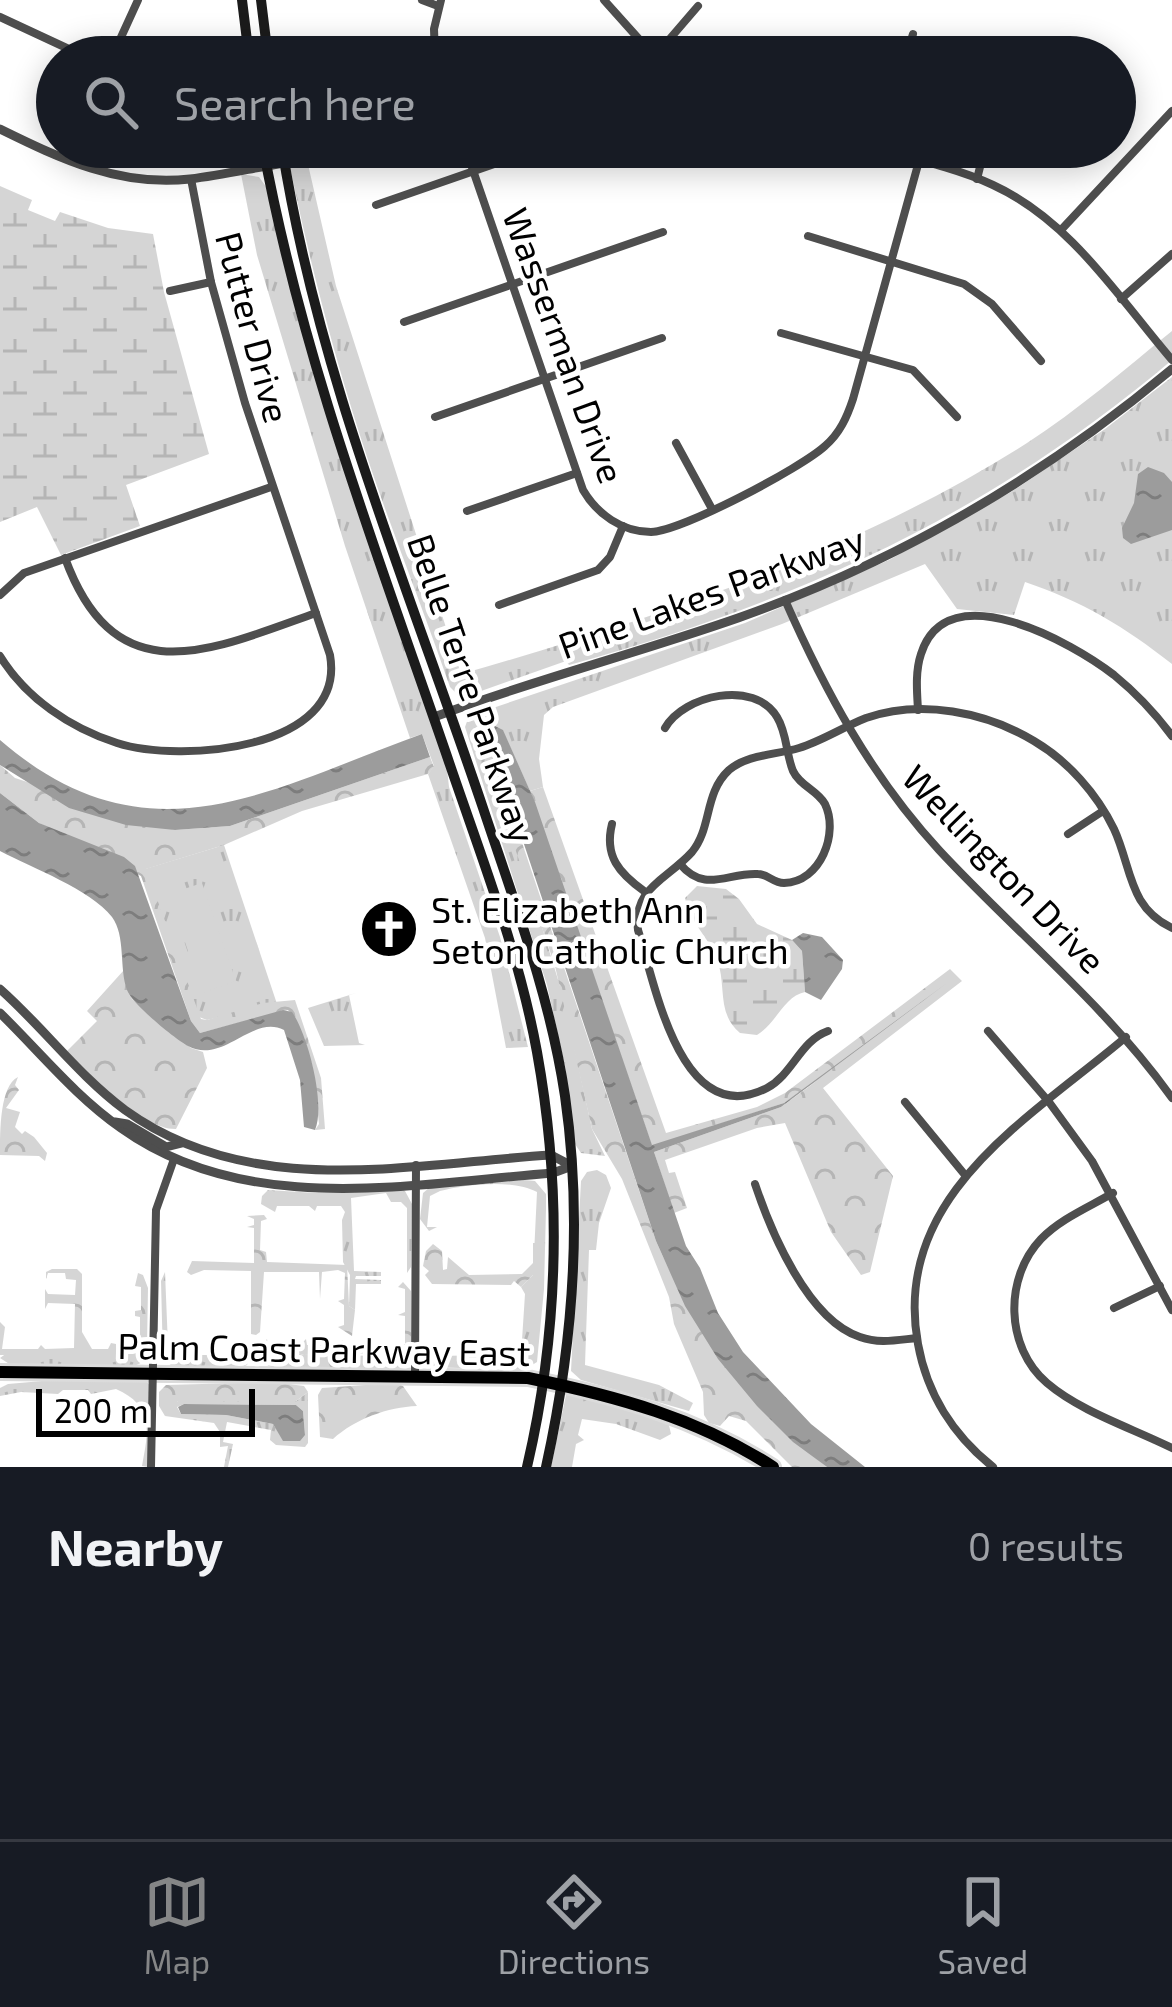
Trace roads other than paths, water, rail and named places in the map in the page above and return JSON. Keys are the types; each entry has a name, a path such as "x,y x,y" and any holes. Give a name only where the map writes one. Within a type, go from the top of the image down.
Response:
{"main road":[{"path":"242,0 246,36"},
{"path":"261,0 265,36"},
{"name":"Belle Terre Parkway","path":"267,168 319,378 524,991 541,1074 553,1173 554,1262 544,1381 527,1467"},
{"name":"Belle Terre Parkway","path":"285,168 332,364 543,987 560,1063 572,1166 574,1264 563,1385 547,1467"},
{"name":"Palm Coast Parkway East","path":"0,1372 544,1381 677,1417 773,1467"}],"street":[{"path":"121,36 138,0"},
{"path":"422,0 440,3 434,36"},
{"path":"604,0 636,36"},
{"path":"672,36 698,5"},
{"path":"0,17 41,36"},
{"path":"1136,150 1172,111"},
{"path":"0,129 36,147"},
{"path":"95,168 134,178 190,179 255,168"},
{"name":"Wasserman Drive","path":"472,168 577,473 593,504 622,526 645,532 667,530 712,509 810,458 833,439 848,412 917,168"},
{"path":"376,205 482,168"},
{"path":"943,168 1018,198 1061,230 1172,360"},
{"path":"977,178 980,168"},
{"path":"1061,230 1119,168"},
{"name":"Putter Drive","path":"0,656 41,702 85,731 142,749 202,752 290,728 316,712 329,692 330,656 271,488 211,282 190,179"},
{"path":"404,322 663,232"},
{"path":"808,236 947,276 994,307 1041,362"},
{"path":"1121,299 1172,254"},
{"path":"170,291 211,282"},
{"path":"781,332 916,371 957,417"},
{"path":"434,417 662,338"},
{"name":"Pine Lakes Parkway","path":"434,717 785,600 897,550 981,506 1084,438 1172,369"},
{"path":"676,443 712,509"},
{"path":"467,511 577,473"},
{"path":"0,595 17,576 271,488"},
{"path":"499,605 598,570 610,556 622,526"},
{"path":"64,559 78,592 98,619 124,638 153,650 206,650 316,614"},
{"name":"Wellington Drive","path":"785,600 847,727 890,790 940,850 1126,1037 1170,1090"},
{"path":"918,710 918,664 928,639 958,617 982,615 1043,633 1101,665 1172,736"},
{"path":"665,728 675,714 714,698 745,696 776,715 797,778 820,797 828,812 830,838 817,864 783,883 759,874 703,879 680,864"},
{"path":"828,1031 814,1037 784,1076 764,1090 728,1094 698,1080 680,1055 638,930 637,914 644,891 680,864 701,840 709,803 727,772 746,760 788,752 868,718 918,710 970,715 1018,731 1069,768 1103,811 1138,899 1152,916 1172,928"},
{"path":"1068,834 1103,811"},
{"path":"612,824 608,844 612,859 644,891"},
{"path":"0,989 111,1099 182,1143 223,1158 282,1170"},
{"path":"0,1013 110,1120 174,1159 217,1175 269,1186 321,1189 553,1173 572,1166"},
{"path":"988,1031 1049,1102 1112,1193 1172,1310"},
{"path":"993,1467 964,1440 939,1405 926,1376 916,1338 914,1297 922,1254 940,1209 965,1175 1126,1037"},
{"path":"905,1102 965,1175"},
{"path":"110,1120 127,1124 166,1147 182,1143"},
{"path":"152,1467 156,1210 174,1159 182,1153 259,1173 551,1155 572,1166"},
{"path":"415,1376 416,1165"},
{"path":"754,1184 789,1260 832,1320 867,1340 916,1338"},
{"path":"1112,1193 1060,1224 1034,1248 1016,1285 1015,1325 1030,1364 1054,1388 1172,1448"},
{"path":"1114,1308 1160,1286"}],"water":[{"path":"1148,467 1172,482 1172,530 1131,544 1123,538 1122,528 1134,503 1138,474"},
{"path":"489,723 503,730 535,802 652,1145 784,1103 947,983 781,1107 654,1152 686,1246 743,1352 811,1424 865,1467 827,1467 793,1442 718,1359 685,1306 656,1241 492,748 479,741 474,728"},
{"path":"422,734 430,757 230,826 175,830 126,825 69,808 0,765 0,740 54,779 106,801 157,809 208,806 259,794"},
{"path":"0,793 39,823 124,857 135,866 191,1021 200,1033 283,1010 292,1012 314,1070 315,1130 304,1127 300,1080 284,1030 260,1028 225,1045 201,1050 164,1029 127,990 119,933 112,917 75,888 0,851"},
{"path":"803,933 822,937 843,960 821,1000 805,992 802,951 792,940"},
{"path":"296,1405 303,1411 305,1435 300,1441 283,1441 273,1424 226,1415 181,1414 178,1407"}],"place":[{"name":"St. Elizabeth Ann Seton Catholic Church","path":"389,929"}]}
